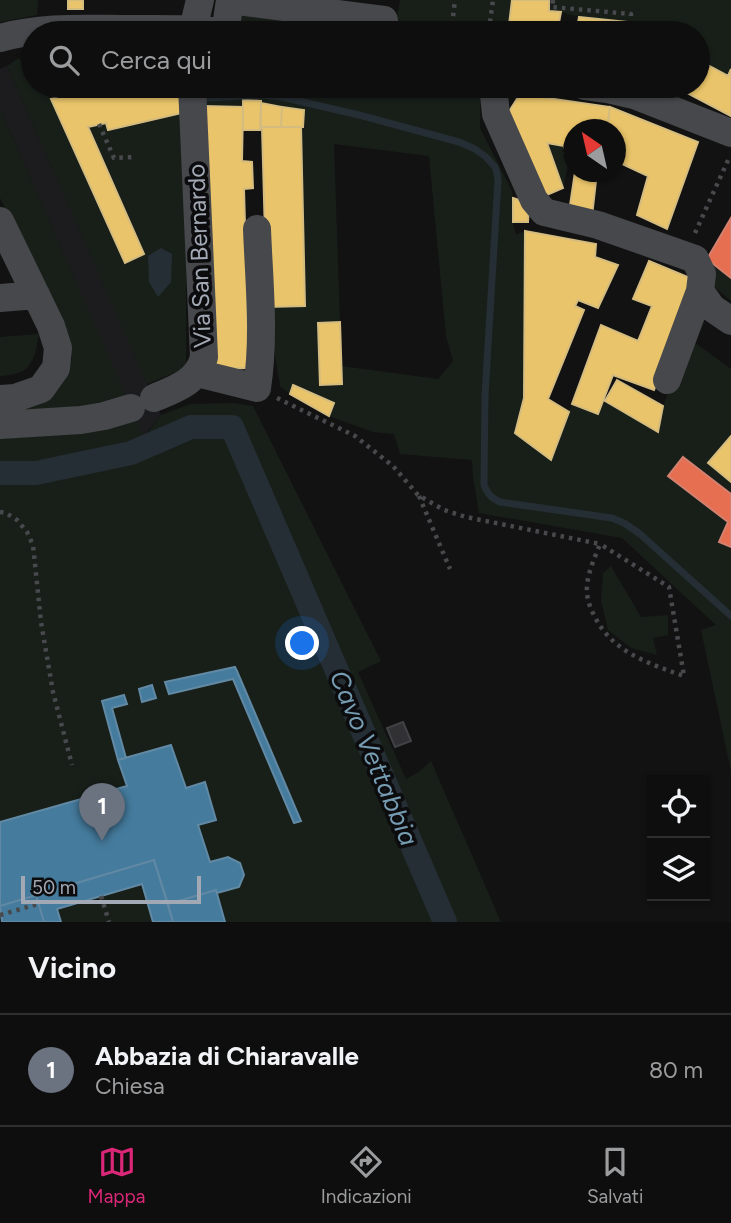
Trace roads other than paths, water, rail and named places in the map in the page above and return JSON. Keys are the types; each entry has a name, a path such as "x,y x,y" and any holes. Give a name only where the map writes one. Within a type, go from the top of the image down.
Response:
{"street":[{"path":"195,21 200,0"},
{"path":"227,21 230,0 303,21"},
{"path":"0,38 21,32"},
{"name":"Via San Bernardo","path":"0,425 104,416 143,403 189,382 197,373 204,357 193,98"},
{"path":"494,98 496,114 534,200 544,212 598,225 695,259 702,274 700,291 667,380"},
{"path":"639,98 731,133"},
{"path":"0,399 15,398 41,389 56,368 58,348 51,326 1,226"},
{"path":"197,373 257,388 261,360 261,327 257,229"},
{"path":"700,291 712,308 731,321"},
{"path":"0,298 36,295"}],"waterway":[{"path":"286,98 459,142 475,149 495,167 498,181 485,395 484,485 487,491 500,502 612,518 624,523 640,534 731,616"},
{"name":"Cavo Vettabbia","path":"0,473 36,473 131,453 191,427 232,427 445,922"}],"place":[{"name":"Abbazia di Chiaravalle","path":"102,841"}]}
